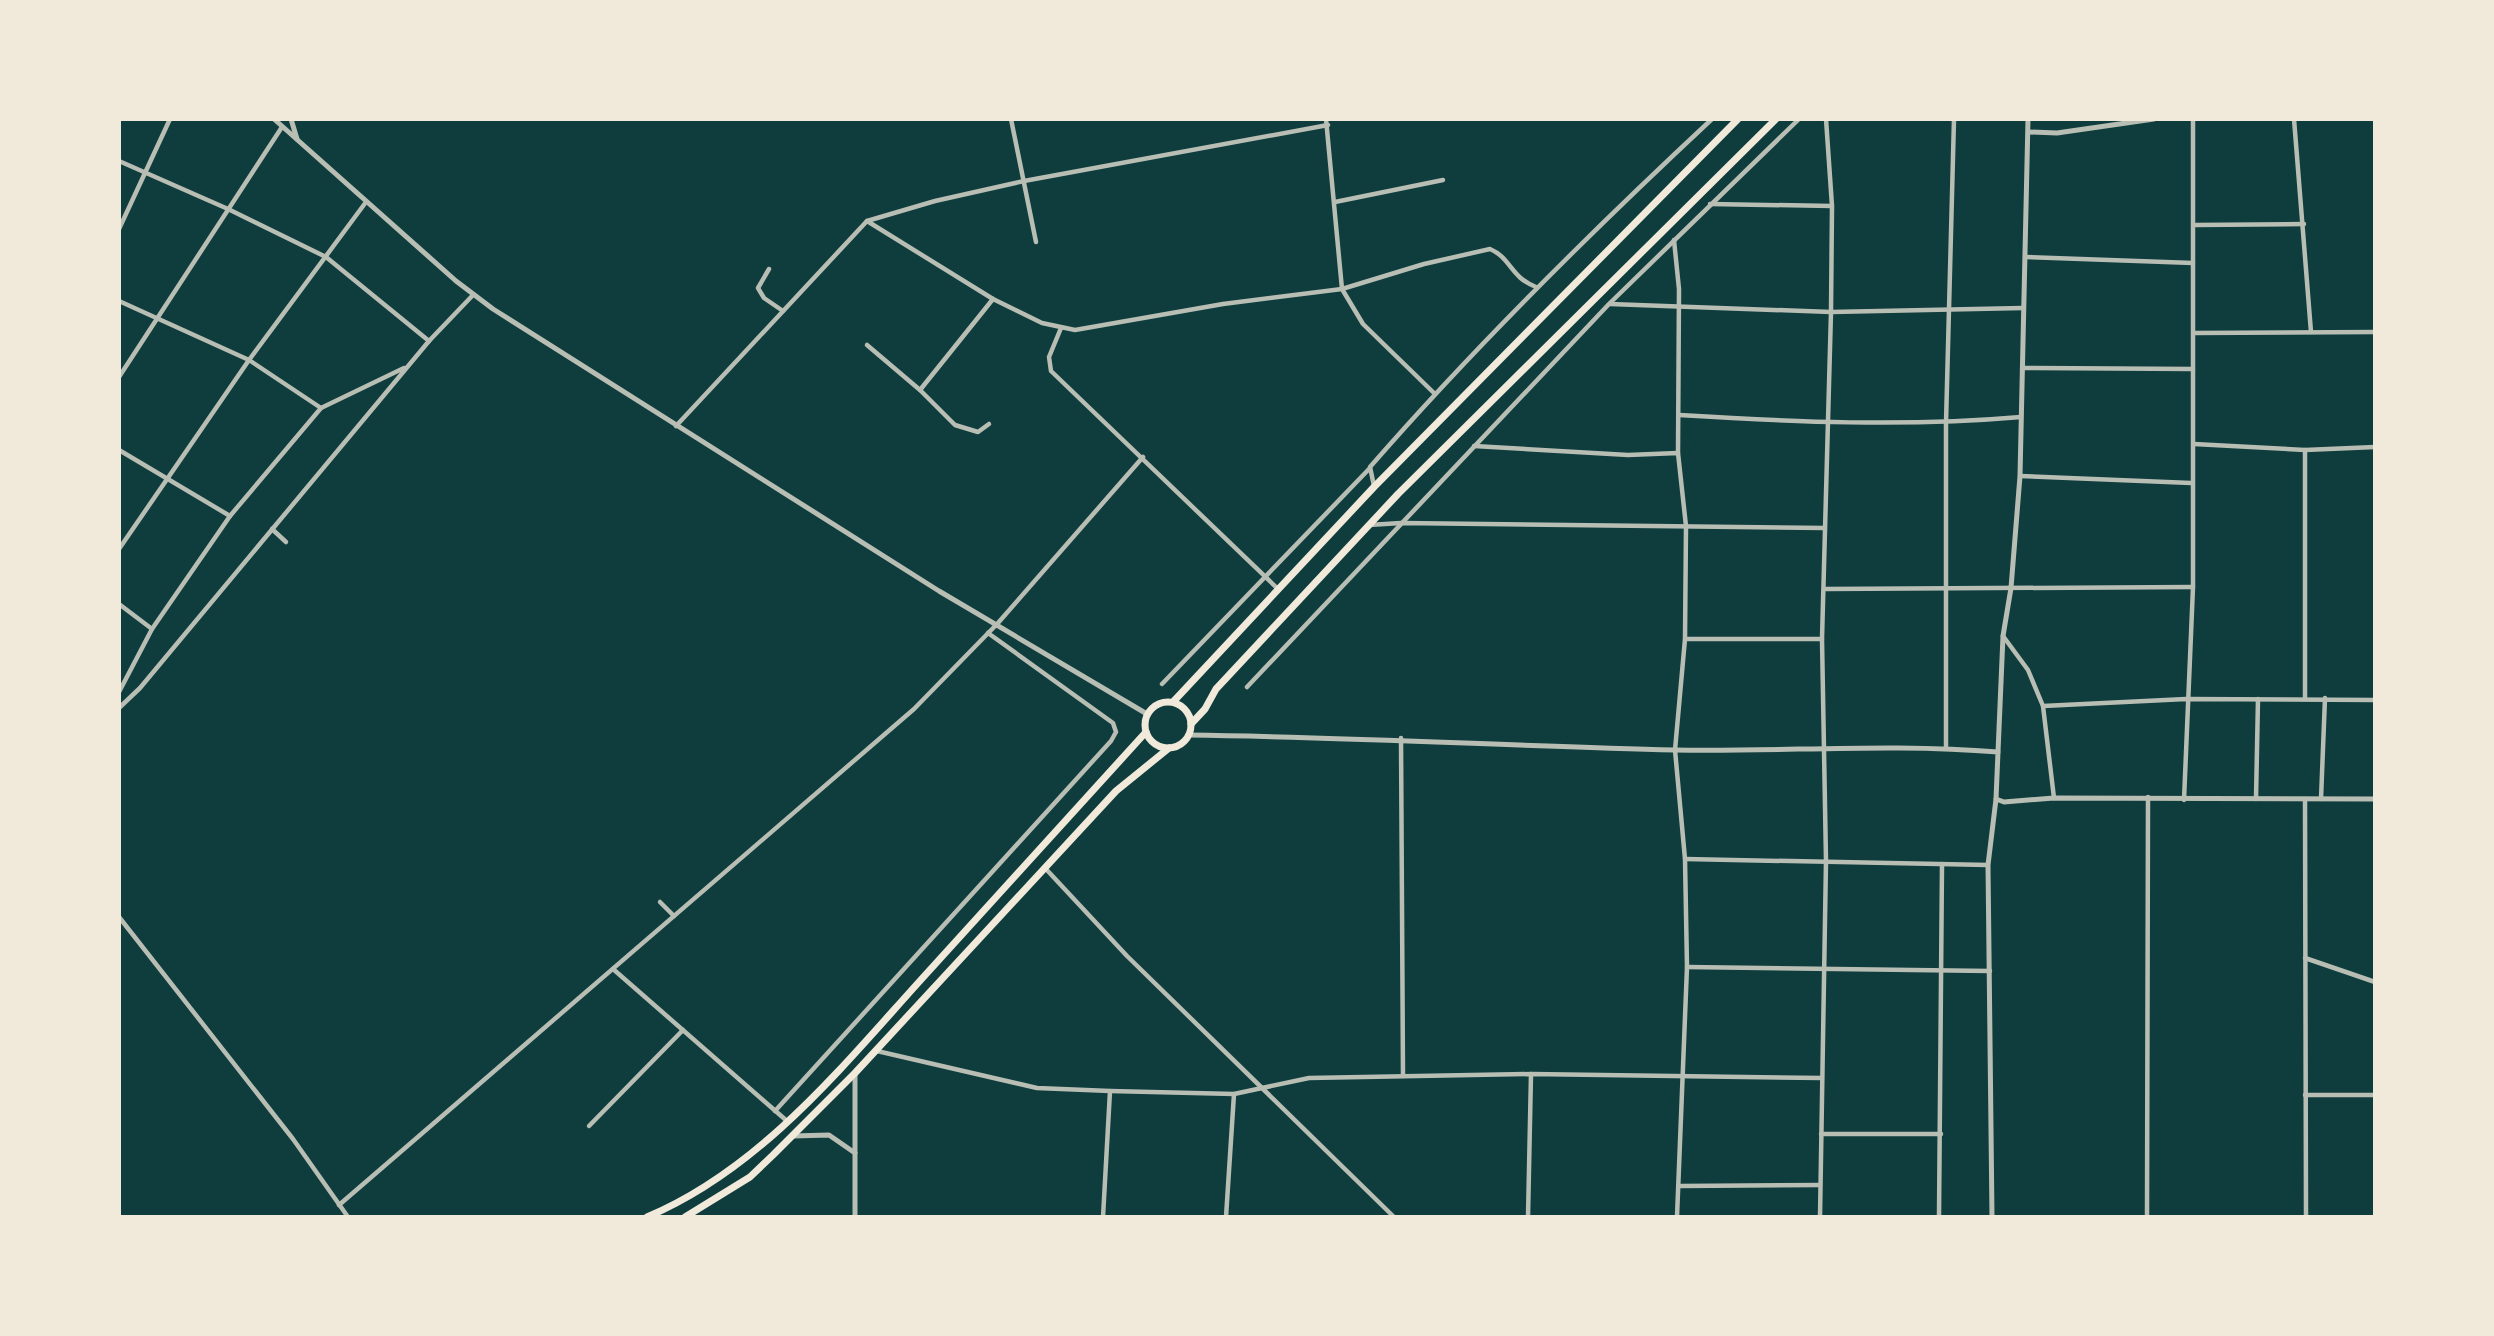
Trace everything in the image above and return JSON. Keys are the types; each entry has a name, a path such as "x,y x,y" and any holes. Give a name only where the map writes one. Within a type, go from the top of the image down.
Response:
{"main road":[{"path":"1173,702 1374,487 1738,119"},
{"path":"1191,723 1205,709 1216,689 1368,526 1776,119"},
{"path":"647,1217 718,1180 787,1121 863,1044 1146,732 1147,714 1161,702 1173,702 1188,712 1191,723 1189,735 1181,744 1169,748 1116,791 855,1073 793,1136 750,1177 685,1217"},
{"path":"1146,732 1157,746 1169,748"}],"street":[{"path":"119,229 170,119"},
{"path":"274,119 473,295 939,591 998,623 1147,714"},
{"path":"291,119 298,142"},
{"path":"1011,119 1036,243"},
{"path":"1162,684 1370,467 1536,287 1593,229 1712,119"},
{"path":"1247,687 1375,555 1401,523 1609,304 1799,119"},
{"path":"1819,1217 1826,861 1822,639 1832,206 1826,119"},
{"path":"1946,748 1946,423 1954,119"},
{"path":"1992,1217 1989,865 1996,799 2003,636 2011,588 2020,476 2028,119"},
{"path":"2029,132 2057,133 2154,119"},
{"path":"2183,801 2193,587 2193,119"},
{"path":"2294,119 2311,332"},
{"path":"676,426 867,221 935,201 1024,181 1327,122 1342,289 1363,324 1435,394"},
{"path":"119,377 282,127"},
{"path":"119,161 228,209 326,257 429,341"},
{"path":"1335,202 1443,180"},
{"path":"119,549 249,360 366,202"},
{"path":"1709,204 1832,206"},
{"path":"867,221 993,299 1061,328 1094,328 1210,306 1342,289 1424,264 1490,249 1503,258 1520,281 1536,287"},
{"path":"2195,225 2304,224"},
{"path":"1674,240 1679,306 1678,453 1686,526 1685,639 1675,750 1685,859 1687,967 1678,1217"},
{"path":"2025,257 2193,263"},
{"path":"769,269 758,288 764,298 783,311"},
{"path":"119,708 140,688 429,341 473,295"},
{"path":"920,390 993,299"},
{"path":"119,301 249,360 321,408"},
{"path":"1609,304 1831,312 2023,308"},
{"path":"1061,328 1049,357 1051,371 1278,589"},
{"path":"2194,333 2375,332"},
{"path":"867,345 920,390 955,425 978,432 989,424"},
{"path":"119,692 152,629 230,516 321,408 408,366"},
{"path":"2021,368 2193,369"},
{"path":"1679,415 1827,424 1946,423 2021,417"},
{"path":"2194,444 2305,450 2375,447"},
{"path":"1474,446 1621,455 1678,453"},
{"path":"119,450 230,516"},
{"path":"2305,450 2305,698"},
{"path":"339,1205 914,709 998,623 1143,457"},
{"path":"1370,467 1374,487"},
{"path":"2020,476 2191,484"},
{"path":"1368,526 1401,523 1825,528"},
{"path":"272,529 286,542"},
{"path":"1825,589 2193,587"},
{"path":"119,604 152,629"},
{"path":"775,1111 1116,732 1113,723 988,633"},
{"path":"2003,636 2028,670 2043,706 2054,798"},
{"path":"1685,639 1822,639"},
{"path":"2321,799 2326,698"},
{"path":"2043,706 2186,699 2375,700"},
{"path":"2256,800 2258,699"},
{"path":"1189,735 1401,738 1675,750 1946,748 1998,752"},
{"path":"1401,738 1403,1076"},
{"path":"1996,799 2004,802 2054,798 2148,797 2183,801 2375,799"},
{"path":"2147,1217 2148,797"},
{"path":"2305,799 2306,1217"},
{"path":"1685,859 1989,865"},
{"path":"1939,1217 1942,864"},
{"path":"1045,867 1127,956 1394,1217"},
{"path":"660,902 674,916"},
{"path":"119,917 293,1139 348,1217"},
{"path":"2305,958 2375,982"},
{"path":"1687,967 1990,971"},
{"path":"613,969 787,1121"},
{"path":"589,1126 683,1030"},
{"path":"875,1051 1037,1088 1110,1091 1234,1094 1309,1078 1403,1076 1531,1074 1822,1078"},
{"path":"855,1073 855,1217"},
{"path":"1528,1217 1531,1074"},
{"path":"1103,1217 1110,1091"},
{"path":"1226,1217 1234,1094"},
{"path":"2305,1095 2375,1095"},
{"path":"1821,1134 1941,1134"},
{"path":"793,1136 829,1135 855,1153"},
{"path":"1680,1186 1820,1185"},
{"path":"1385,1217 1387,1210"}]}
